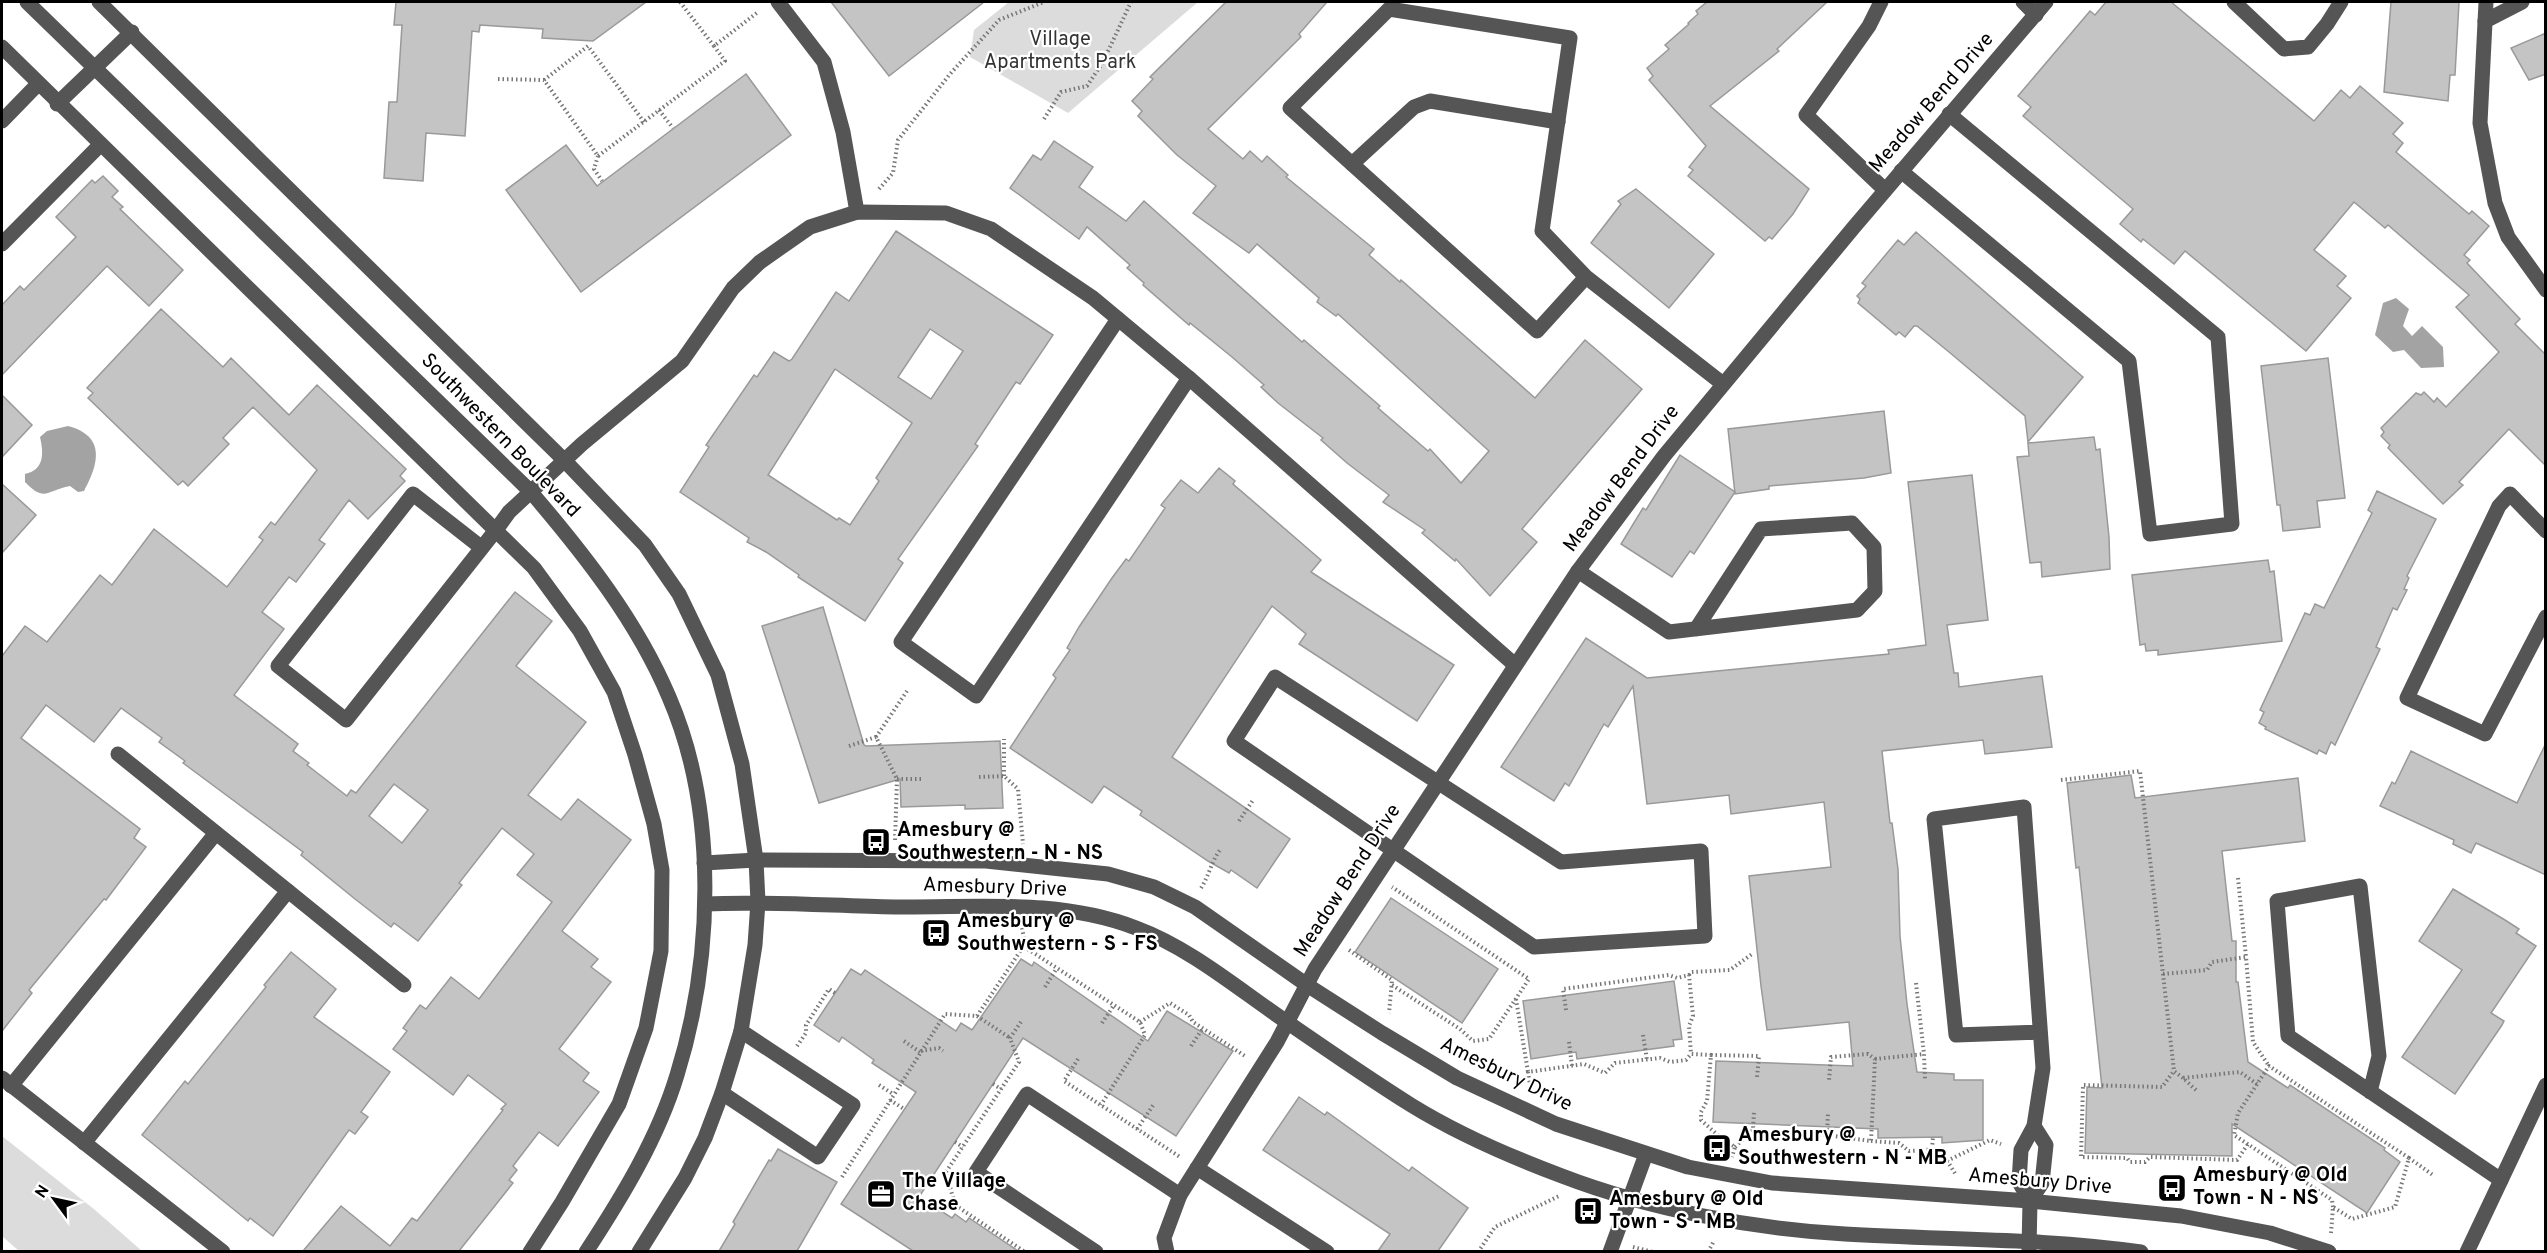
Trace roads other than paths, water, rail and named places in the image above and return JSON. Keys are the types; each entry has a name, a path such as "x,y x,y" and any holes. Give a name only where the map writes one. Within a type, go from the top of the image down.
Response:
{"street":[{"name":"Southwestern Boulevard","path":"27,2 531,492 570,537 609,591 642,643 670,698 690,758 701,824 705,904 694,1003 677,1076 649,1143 611,1213 586,1251"},
{"name":"Southwestern Boulevard","path":"99,2 565,461 645,545 679,594 718,675 742,764 756,860 758,902 755,945 741,1031 705,1138 685,1178 639,1251"},
{"path":"778,2 824,62 843,132 857,212"},
{"path":"1881,2 1869,26 1806,114 1885,190"},
{"path":"2023,2 2036,15"},
{"name":"Meadow Bend Drive","path":"1167,1251 1164,1239 1193,1165 1262,1067 1315,969 1578,571 1664,456 1723,384 2046,2"},
{"path":"2234,2 2284,49 2308,47 2342,2"},
{"path":"2486,2 2481,79 2481,123 2495,203 2508,237 2546,290"},
{"path":"2486,21 2522,2"},
{"path":"1587,277 1537,331 1290,108 1389,9 1570,38 1542,231 1587,277 1723,384"},
{"path":"57,104 132,32"},
{"path":"2,47 57,104 534,568 574,622 614,692 635,754 654,824 662,870 661,951 646,1028 620,1104 562,1203 530,1251"},
{"path":"2,121 38,84"},
{"path":"1352,164 1414,107 1430,101 1558,122"},
{"path":"1901,171 2129,361 2150,534 2232,524 2218,337 1949,114"},
{"path":"2,244 100,145"},
{"path":"482,548 413,494 278,666 346,720 482,548 509,512 582,444 682,361 733,288 760,262 810,226 857,212 946,213 991,229 1094,298 1189,378 1515,665"},
{"path":"1118,319 901,642 976,696 1189,378"},
{"path":"2546,531 2510,494 2499,506 2407,698 2486,734 2546,617"},
{"path":"1578,571 1669,632 1696,629 1857,610 1875,591 1874,547 1852,523 1761,530 1696,629"},
{"path":"1275,677 1561,862 1701,851 1705,936 1534,947 1392,850 1234,741 1275,677"},
{"path":"118,754 404,985"},
{"path":"2029,1246 2030,1201 2019,1182 2021,1147 2034,1126 2043,1068 2024,807 1934,819 1956,1035 2040,1032"},
{"path":"216,832 6,1082 223,1251"},
{"name":"Amesbury Drive","path":"704,863 756,860 986,861 1108,874 1154,887 1196,907 1307,985 1457,1078 1556,1124 1688,1167 1772,1183 2030,1201 2181,1216 2270,1233 2329,1251"},
{"path":"2370,1092 2379,1056 2360,886 2277,901 2288,1036 2370,1092 2501,1180"},
{"path":"84,1143 288,891"},
{"name":"Amesbury Drive","path":"705,904 758,902 896,907 1025,906 1061,909 1104,917 1139,928 1182,950 1413,1106 1464,1134 1562,1176 1689,1213 1773,1227 1842,1234 2141,1251"},
{"path":"722,1093 818,1157 853,1105 741,1031"},
{"path":"2467,1251 2544,1091"},
{"path":"1096,1251 976,1172 1027,1094 1180,1195"},
{"path":"2030,1201 2042,1183 2046,1145 2034,1126"},
{"path":"1610,1251 1646,1154"},
{"path":"1193,1165 1327,1251"}],"place":[{"name":"Amesbury @ Southwestern - N - NS","path":"876,842"},
{"name":"Amesbury @ Southwestern - S - FS","path":"936,933"},
{"name":"Amesbury @ Southwestern - N - MB","path":"1717,1148"},
{"name":"Amesbury @ Old Town - N - NS","path":"2172,1188"},
{"name":"The Village Chase","path":"881,1194"},
{"name":"Amesbury @ Old Town - S - MB","path":"1588,1211"}],"park label":[{"name":"Village Apartments Park","path":"1060,52"}]}
